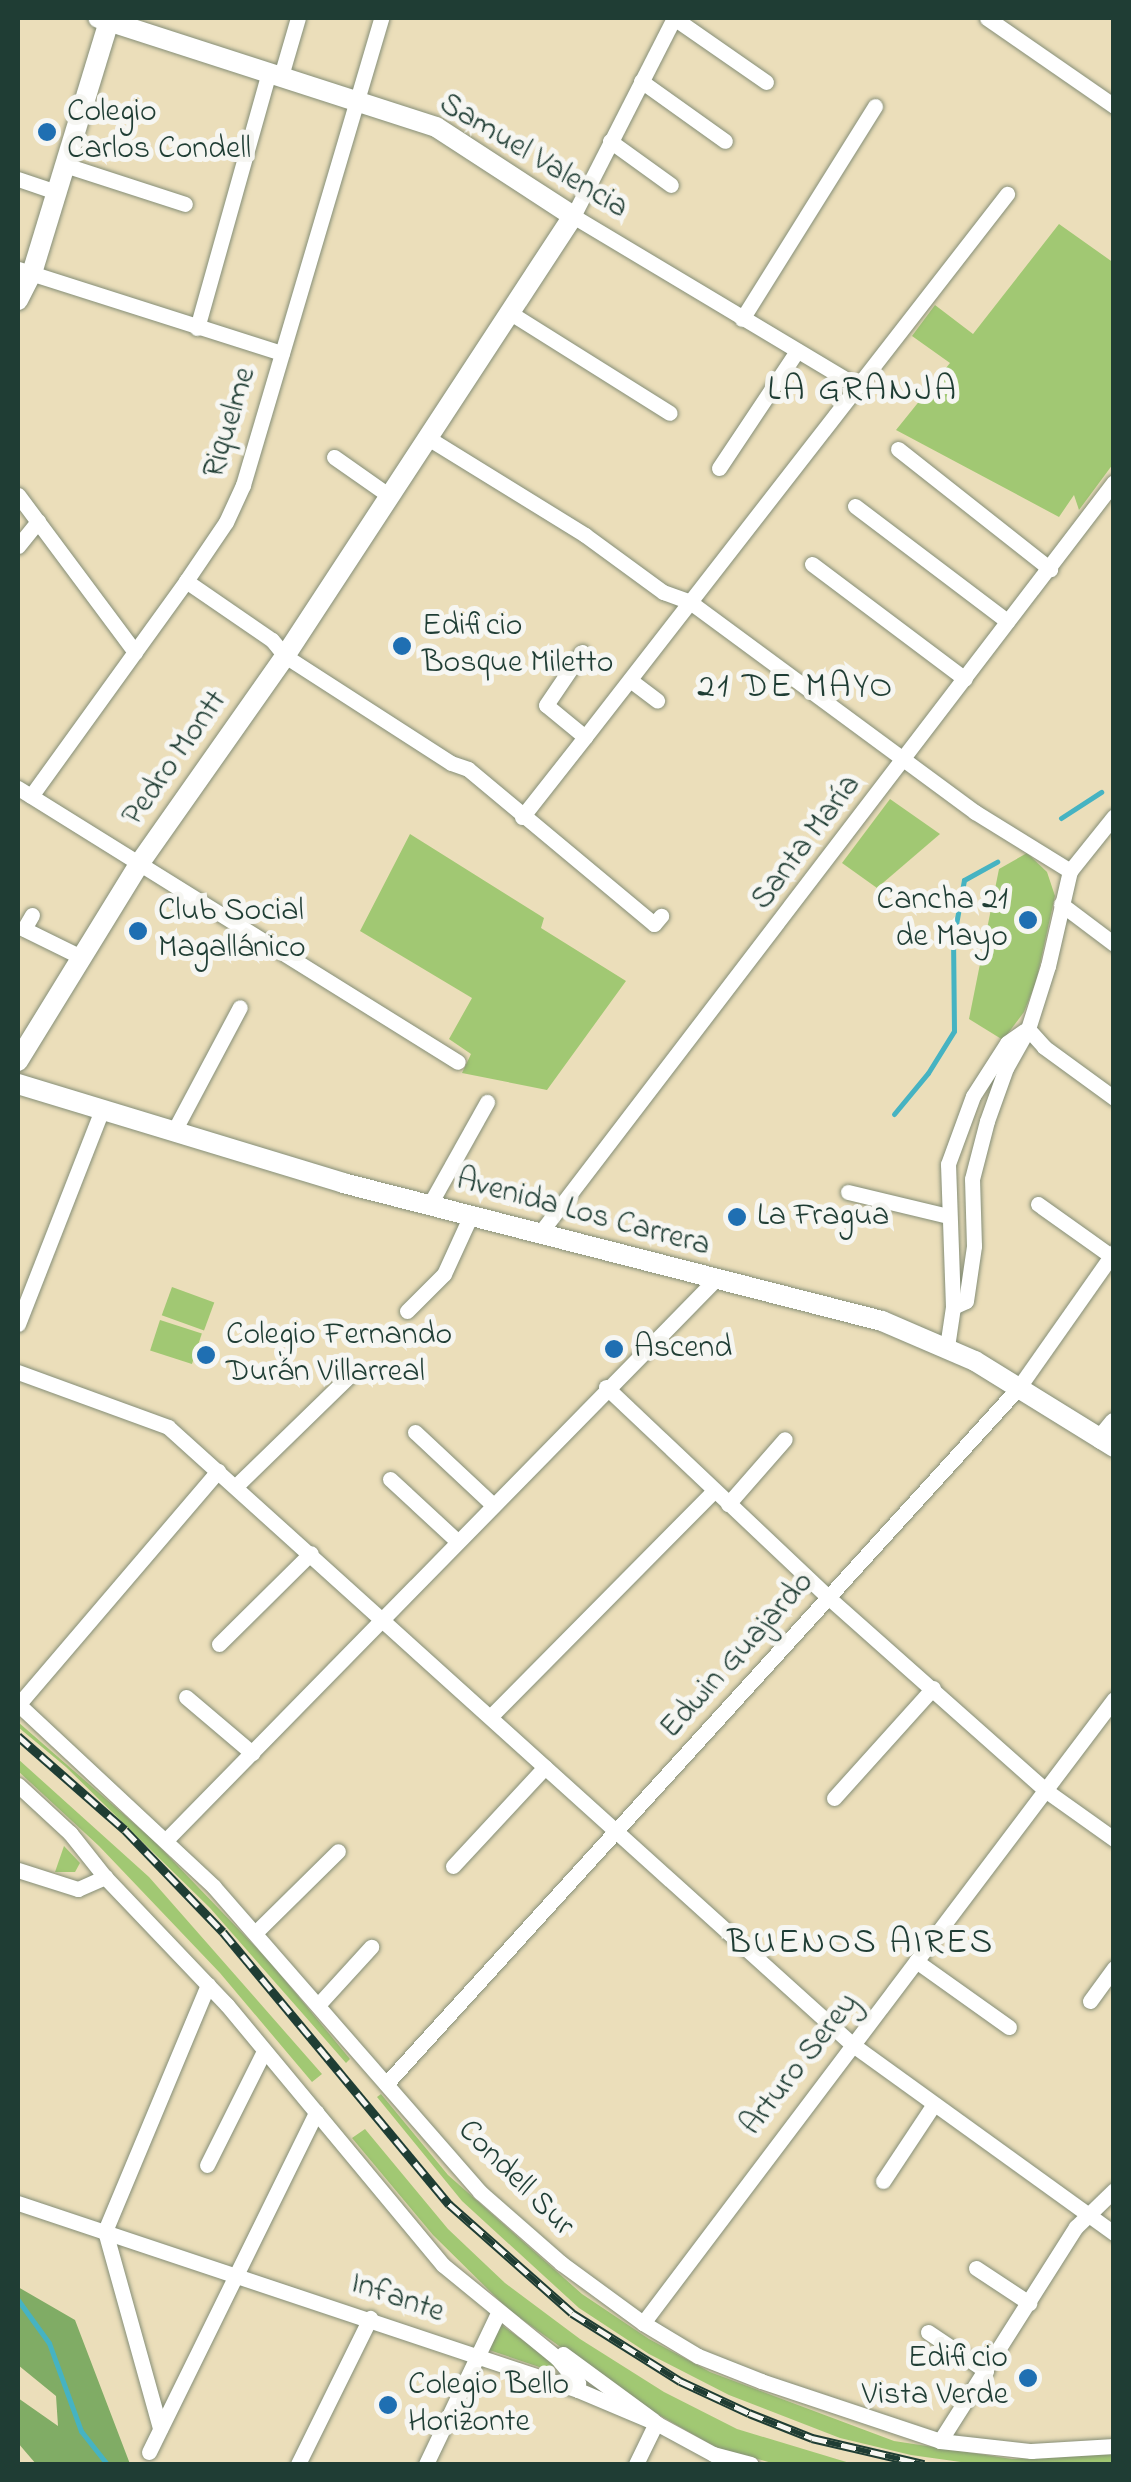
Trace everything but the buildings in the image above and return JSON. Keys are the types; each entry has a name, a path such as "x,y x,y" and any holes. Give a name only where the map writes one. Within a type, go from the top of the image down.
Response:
{"main road":[{"name":"Samuel Valencia","path":"105,19 436,127 573,216"},
{"path":"18,300 65,166 105,19"},
{"name":"Pedro Montt","path":"18,1061 139,864 285,656 573,216"},
{"name":"Avenida Los Carrera","path":"18,1084 471,1216 882,1321 947,1347 1110,1437"}],"street":[{"path":"197,328 275,74 298,18"},
{"name":"Riquelme","path":"24,792 135,652 226,522 243,485 381,18"},
{"path":"674,18 766,82"},
{"name":"Pedro Montt","path":"573,216 674,18"},
{"path":"987,18 1114,106"},
{"path":"641,82 725,140"},
{"path":"742,319 875,106"},
{"path":"610,141 670,185"},
{"path":"65,166 186,204"},
{"path":"18,179 56,192"},
{"path":"522,817 1007,194"},
{"name":"Samuel Valencia","path":"573,216 855,385"},
{"path":"25,271 282,353"},
{"path":"512,314 670,413"},
{"path":"719,468 797,350"},
{"path":"428,438 585,535 663,592 690,602 975,812 1070,871"},
{"path":"898,449 1050,569"},
{"path":"334,458 388,495"},
{"name":"Santa María","path":"540,1234 1114,482"},
{"path":"18,495 135,652"},
{"path":"855,506 1007,621"},
{"path":"18,546 38,522"},
{"path":"812,564 965,678"},
{"path":"186,581 272,640 285,656 451,764 468,769 654,924 660,916"},
{"path":"582,652 546,705 585,737"},
{"path":"630,680 657,700"},
{"path":"24,792 458,1062"},
{"path":"953,1308 966,1301 974,1246 972,1179 984,1134 1006,1068 1028,1029 1048,966 1070,871 1114,816"},
{"path":"1061,904 1114,944"},
{"path":"32,915 24,929 80,956"},
{"path":"174,1131 240,1007"},
{"path":"1028,1029 1044,1047 1114,1098"},
{"path":"947,1347 953,1308 948,1164 960,1120 1007,1043 1028,1029"},
{"path":"430,1204 488,1102"},
{"path":"18,1324 102,1110"},
{"path":"848,1192 948,1216"},
{"path":"1038,1204 1112,1254"},
{"path":"407,1311 444,1274 471,1216"},
{"name":"Edwin Guajardo","path":"386,2084 1019,1388 1112,1254"},
{"path":"167,1839 714,1280"},
{"path":"18,1372 168,1426 852,2045 1114,2232"},
{"path":"236,1486 350,1376"},
{"path":"606,1387 829,1598 1045,1790 1114,1840"},
{"path":"414,1432 491,1504"},
{"path":"728,1504 786,1439"},
{"path":"18,1704 218,1470"},
{"path":"390,1478 456,1541"},
{"path":"491,1716 714,1491"},
{"path":"219,1644 311,1553"},
{"path":"834,1798 933,1688"},
{"path":"186,1697 252,1753"},
{"name":"Arturo Serey","path":"642,2323 1114,1698"},
{"name":"Condell Sur","path":"18,1704 167,1839 256,1932 480,2192 561,2263 642,2323 698,2356 745,2375 853,2416 940,2441 1031,2450 1114,2446"},
{"path":"452,1866 545,1768"},
{"path":"18,1786 70,1833 98,1879 208,1985 443,2265 498,2313 622,2395 656,2423 636,2464"},
{"path":"256,1932 338,1851"},
{"path":"18,1870 78,1888 98,1879"},
{"path":"318,2006 370,1947"},
{"path":"916,1961 1010,2027"},
{"path":"1090,2001 1114,1968"},
{"path":"160,2428 105,2231 208,1985"},
{"path":"207,2165 264,2050"},
{"path":"883,2182 934,2104"},
{"path":"149,2452 316,2112"},
{"path":"940,2441 1076,2227 1114,2190"},
{"name":"Infante","path":"18,2202 578,2390 656,2423 712,2454 751,2464"},
{"path":"976,2268 1029,2302"},
{"path":"426,2464 498,2313"},
{"path":"298,2464 370,2318"},
{"path":"516,2326 568,2368 578,2390"},
{"path":"928,2332 986,2371"}],"green space":[{"path":"1059,224 1114,263 1113,464 1079,510 1074,495 1059,517 896,430 950,363 912,336 935,305 973,334"},
{"path":"890,799 940,834 877,888 842,863"},
{"path":"410,834 544,918 541,928 626,981 547,1090 462,1073 471,1054 449,1039 472,998 360,931"},
{"path":"1027,853 1047,872 1055,896 1036,982 1024,1012 1003,1040 969,1019 999,869"},
{"path":"172,1287 214,1302 204,1331 162,1315"},
{"path":"160,1320 202,1334 192,1364 150,1350"},
{"path":"18,1722 153,1840 270,1962 350,2059 346,2063 210,1908 66,1767 18,1727"},
{"path":"18,1759 149,1877 322,2074 312,2082 220,1973 99,1846 18,1771"},
{"path":"64,1846 80,1863 75,1872 55,1872"},
{"path":"381,2094 448,2175 582,2294 649,2339 710,2372 894,2441 1012,2459 1113,2454 1113,2464 975,2464 911,2455 840,2438 729,2395 649,2354 579,2308 462,2201 377,2097"},
{"path":"365,2129 448,2229 505,2283 580,2339 664,2392 737,2429 853,2464 776,2464 717,2448 640,2404 509,2310 433,2235 352,2138"},
{"path":"18,2287 75,2320 130,2464 36,2464 18,2443 18,2398 58,2426 56,2396 18,2365"},
{"path":"500,2324 555,2363 551,2371 489,2350"}],"waterway":[{"path":"1061,818 1101,792"},
{"path":"894,1114 928,1073 954,1031 953,941 964,880 997,862"},
{"path":"18,2300 49,2343 81,2431 107,2464"}],"railway":[{"path":"18,1736 125,1830 223,1932 449,2204 572,2313 680,2381 749,2413 812,2438 924,2464"}],"place":[{"name":"Colegio Carlos Condell","path":"47,132"},
{"name":"Edificio Bosque Miletto","path":"402,646"},
{"name":"Cancha 21 de Mayo","path":"1028,920"},
{"name":"Club Social Magallánico","path":"138,931"},
{"name":"La Fragua","path":"737,1217"},
{"name":"Ascend","path":"614,1349"},
{"name":"Colegio Fernando Durán Villarreal","path":"206,1355"},
{"name":"Edificio Vista Verde","path":"1028,2378"},
{"name":"Colegio Bello Horizonte","path":"388,2405"}],"district":[{"name":"LA GRANJA","path":"863,391"},
{"name":"21 DE MAYO","path":"796,688"},
{"name":"BUENOS AIRES","path":"861,1944"}]}
